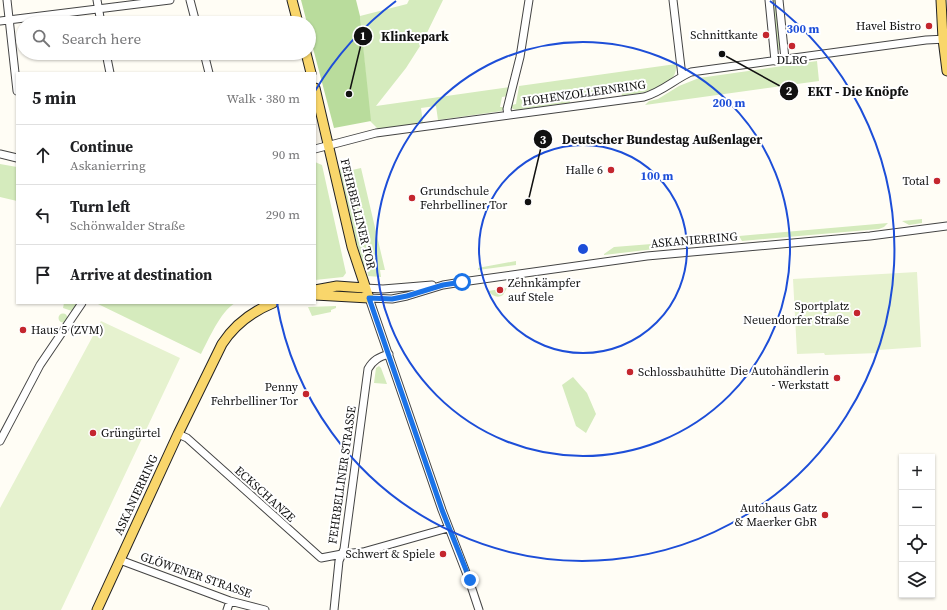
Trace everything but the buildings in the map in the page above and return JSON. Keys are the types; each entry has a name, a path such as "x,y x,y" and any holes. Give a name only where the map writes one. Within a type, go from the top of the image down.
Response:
{"main road":[{"path":"292,0 296,16"},
{"path":"941,0 947,71"},
{"path":"308,60 311,72"},
{"name":"FEHRBELLINER TOR","path":"316,92 352,247 369,298"},
{"name":"ASKANIERRING","path":"316,290 337,286 365,288"},
{"name":"ASKANIERRING","path":"316,295 369,298"},
{"name":"ASKANIERRING","path":"96,610 178,434 222,344 229,333 250,314 271,304"}],"street":[{"path":"7,0 16,82"},
{"path":"97,0 100,16"},
{"path":"41,16 170,0"},
{"path":"190,0 194,16"},
{"path":"508,115 507,109 520,57 529,0"},
{"path":"673,0 682,76"},
{"path":"769,0 775,61"},
{"path":"779,0 785,59"},
{"path":"0,21 16,19"},
{"name":"HOHENZOLLERNRING","path":"316,149 376,133 644,97 658,92 682,76 691,72 920,41 945,39"},
{"path":"107,60 110,72"},
{"path":"206,60 209,72"},
{"path":"0,154 16,158"},
{"name":"ASKANIERRING","path":"365,288 383,289 443,285 647,256 870,236 947,226"},
{"name":"ASKANIERRING","path":"369,298 392,299 443,285"},
{"path":"369,298 448,528 470,580 479,610"},
{"path":"0,441 40,365 81,304"},
{"name":"FEHRBELLINER STRASSE","path":"334,610 339,561 342,554 368,369 371,362 377,358 389,354"},
{"name":"ECKSCHANZE","path":"178,434 187,438 321,558 342,554"},
{"path":"342,554 363,552 448,528"},
{"name":"GLÖWENER STRASSE","path":"120,560 230,601 265,610"},
{"path":"227,610 230,601"}],"green space":[{"path":"301,0 356,0 360,16 371,121 334,128 316,60 316,16 305,16"},
{"path":"409,0 443,0 422,43 406,68 376,106 510,87 508,96 502,97 500,107 505,107 502,111 438,120 436,106 421,108 423,123 378,129 370,121 360,16 407,4"},
{"path":"771,0 776,0 780,50 777,50"},
{"path":"817,61 819,81 645,105 649,101 658,99 679,86 699,78"},
{"path":"676,64 675,72 671,79 665,84 648,91 622,96 621,89 569,96 570,103 517,110 511,107 512,105 516,104 519,86"},
{"path":"316,162 322,165 346,273 343,277 316,280"},
{"path":"0,164 16,167 16,201 0,197"},
{"path":"342,168 348,171 361,168 385,270 380,270 381,277 368,276 367,267 362,267 339,169"},
{"path":"922,219 922,223 909,225 902,221"},
{"path":"888,223 879,229 742,241 739,236"},
{"path":"730,237 729,242 672,247 670,242"},
{"path":"664,243 663,248 604,255 614,247"},
{"path":"516,261 516,265 478,270 478,268"},
{"name":"Sportplatz Neuendorfer Straße","path":"917,272 921,347 878,350 878,353 825,355 824,353 797,354 793,279"},
{"path":"507,288 503,295 499,297 488,291"},
{"path":"64,304 77,304 72,311 63,308"},
{"path":"98,304 234,304 220,319 201,354"},
{"path":"336,306 336,308 331,310 331,312 312,316 308,307"},
{"path":"63,313 68,318 63,323 58,318"},
{"name":"Grüngürtel","path":"101,321 180,358 61,610 0,610 0,508"},
{"path":"379,366 387,384 374,383 376,368"},
{"path":"573,377 587,393 596,414 586,433 576,426 562,385"}],"shaded area":[{"path":"316,113 323,137 321,142 316,144"}],"place":[{"name":"Havel Bistro","path":"929,26"},
{"name":"Schnittkante","path":"766,35"},
{"name":"DLRG","path":"792,46"},
{"name":"EKT - Die Knöpfe","path":"722,54"},
{"name":"Klinkepark","path":"349,94"},
{"name":"Halle 6","path":"611,170"},
{"name":"Total","path":"937,181"},
{"name":"Grundschule Fehrbelliner Tor","path":"412,198"},
{"name":"Deutscher Bundestag Außenlager","path":"528,202"},
{"name":"Zehnkämpfer auf Stele","path":"500,290"},
{"name":"Sportplatz Neuendorfer Straße","path":"857,313"},
{"name":"Haus 5 (ZVM)","path":"23,330"},
{"name":"Schlossbauhütte","path":"630,372"},
{"name":"Die Autohändlerin - Werkstatt","path":"837,378"},
{"name":"Penny Fehrbelliner Tor","path":"306,394"},
{"name":"Grüngürtel","path":"93,433"},
{"name":"Autohaus Gatz & Maerker GbR","path":"825,515"},
{"name":"Schwert & Spiele","path":"443,554"}],"route":[{"path":"462,282 443,285 407,296 387,300 369,298 425,463 455,546 470,580"}]}
